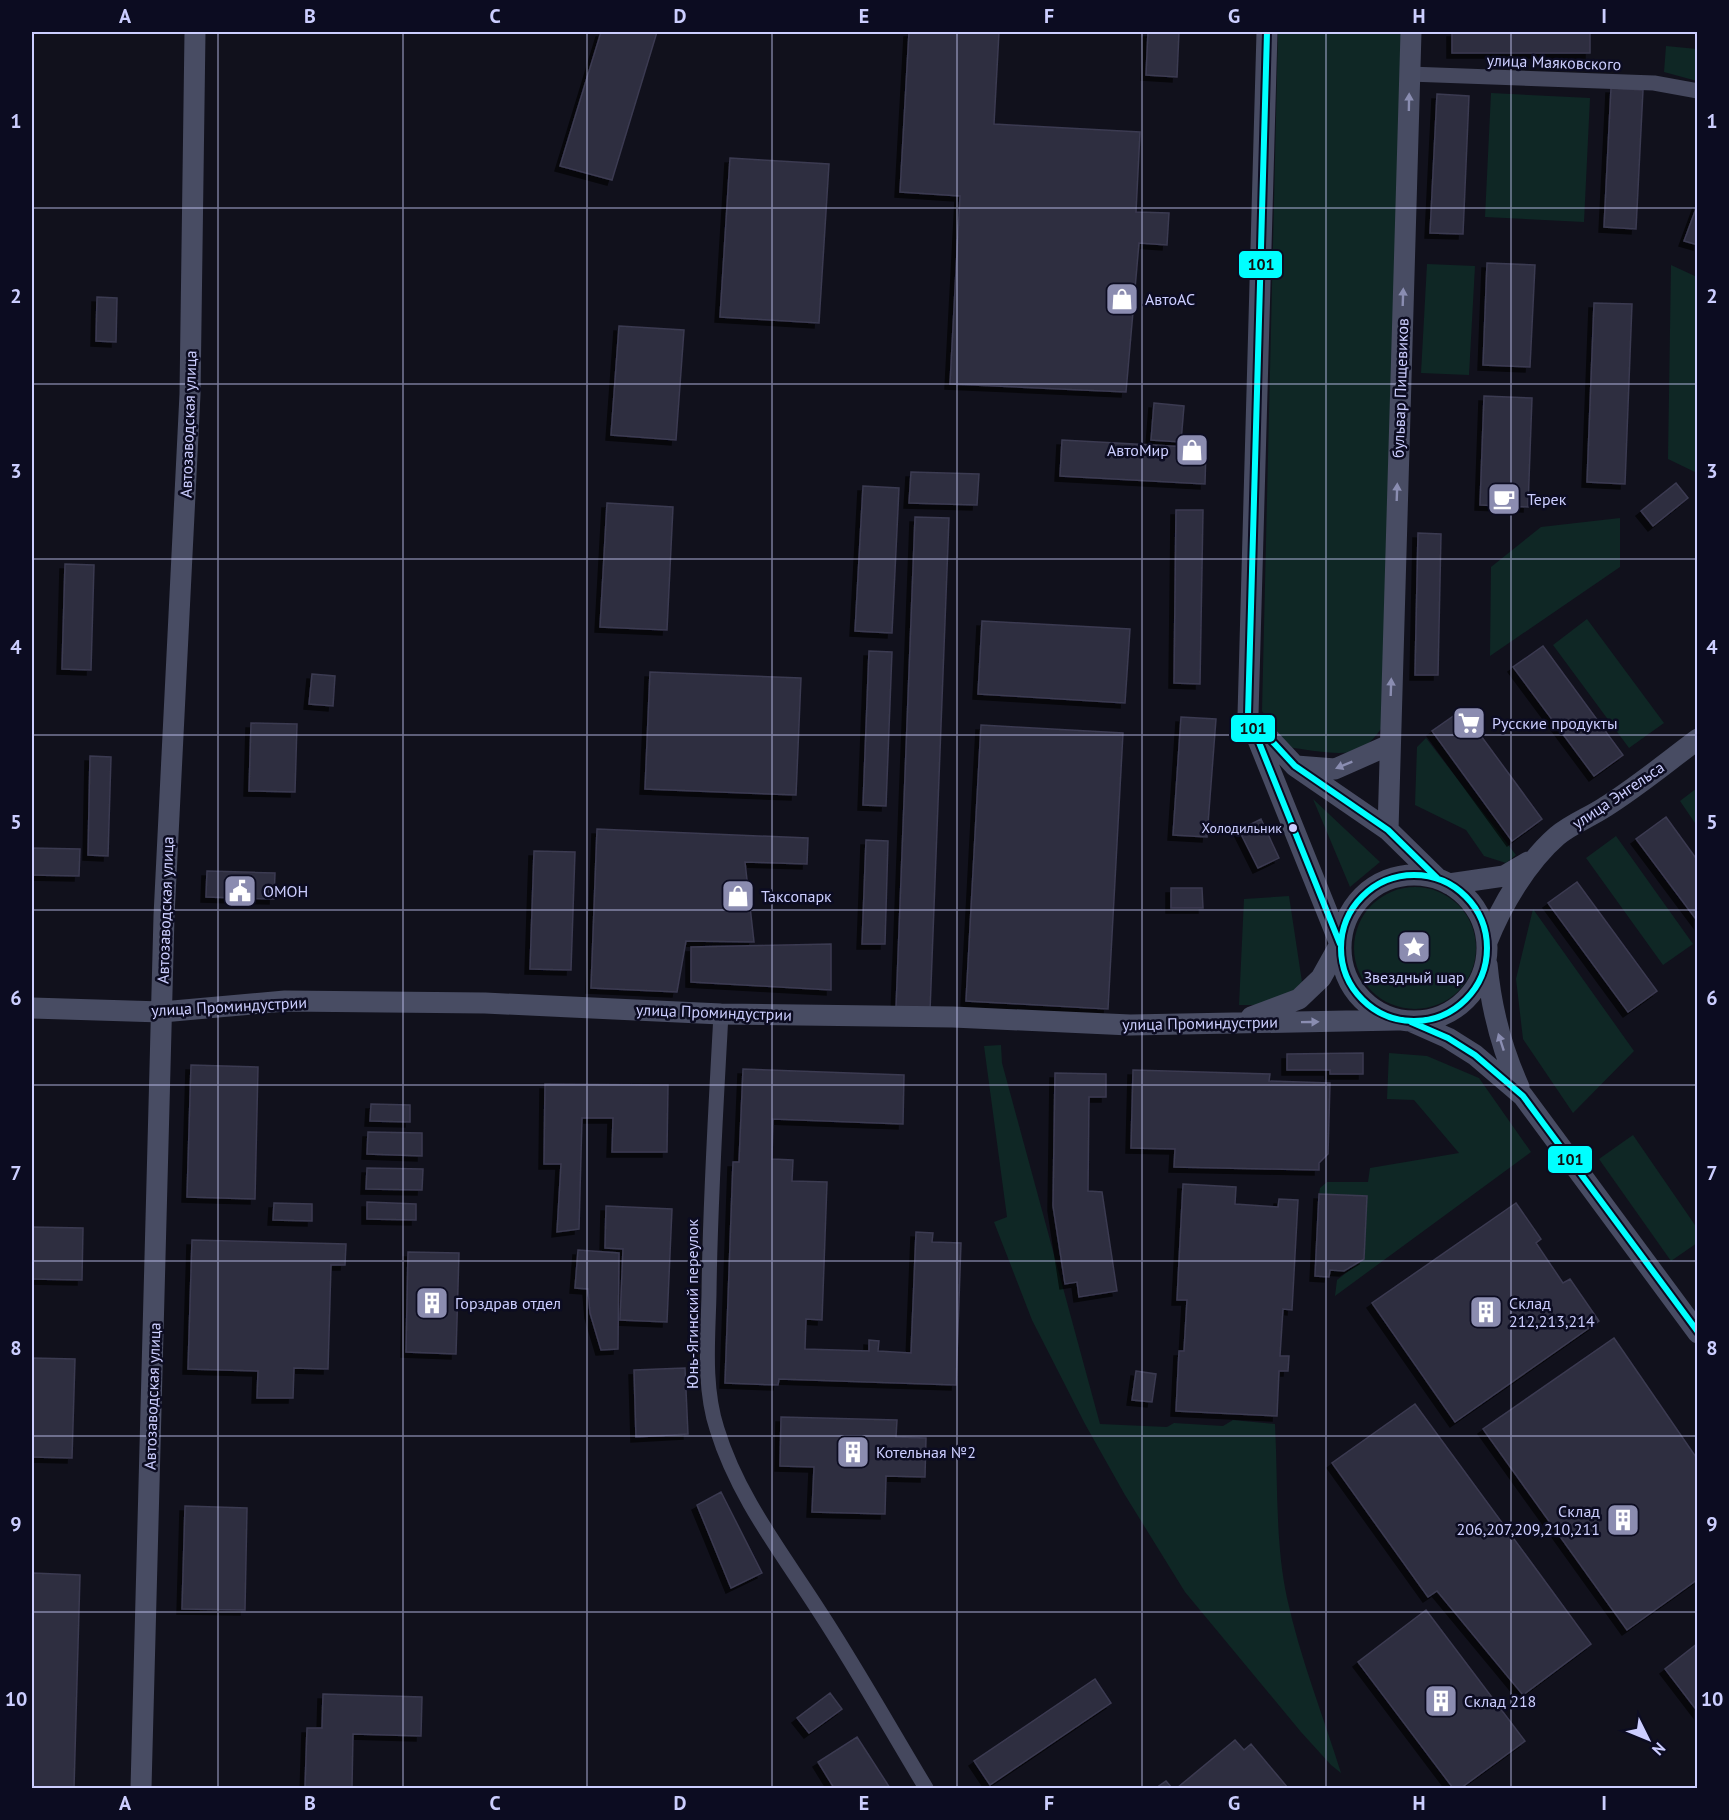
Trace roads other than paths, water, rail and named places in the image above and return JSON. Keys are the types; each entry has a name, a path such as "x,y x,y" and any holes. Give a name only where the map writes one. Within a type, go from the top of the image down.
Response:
{"main road":[{"name":"Автозаводская улица","path":"141,1788 165,904 190,394 195,32"},
{"path":"1267,32 1248,715 1340,944 1344,968 1353,986 1366,1001 1381,1012 1430,1028 1475,1055 1523,1096 1698,1333"},
{"name":"бульвар Пищевиков","path":"1388,830 1411,32"},
{"path":"1248,715 1295,766 1388,830 1443,881 1463,894 1475,908 1483,924 1491,1005 1499,1035 1523,1096"},
{"name":"улица Энгельса","path":"1486,950 1497,917 1510,895 1558,836 1606,806 1698,740"},
{"path":"1295,766 1335,768 1389,745"},
{"name":"улица Энгельса","path":"1443,881 1504,876 1542,854"},
{"path":"1230,1024 1299,999 1321,978 1340,944 1350,912 1356,902 1372,887 1393,878 1415,874 1443,881"},
{"path":"1404,1021 1432,1019 1452,1011 1468,996 1480,978 1486,950"},
{"name":"улица Проминдустрии","path":"32,1008 162,1012 285,1001 485,1003 721,1014 953,1017 1130,1025 1404,1021"}],"street":[{"name":"улица Маяковского","path":"1409,74 1654,83 1698,91"},
{"name":"Юнь-Ягинский переулок","path":"721,1014 711,1194 708,1347 709,1386 715,1422 733,1470 760,1522 821,1614 926,1788"}],"place":[{"name":"АвтоАС","path":"1122,299"},
{"name":"АвтоМир","path":"1192,450"},
{"name":"Терек","path":"1504,499"},
{"name":"Русские продукты","path":"1469,723"},
{"name":"Холодильник","path":"1293,828"},
{"name":"ОМОН","path":"240,891"},
{"name":"Таксопарк","path":"738,896"},
{"name":"Звездный шар","path":"1414,947"},
{"name":"Горздрав отдел","path":"432,1303"},
{"name":"Склад 212,213,214","path":"1486,1312"},
{"name":"Котельная №2","path":"853,1452"},
{"name":"Склад 206,207,209,210,211","path":"1623,1520"},
{"name":"Склад 218","path":"1441,1701"}]}
